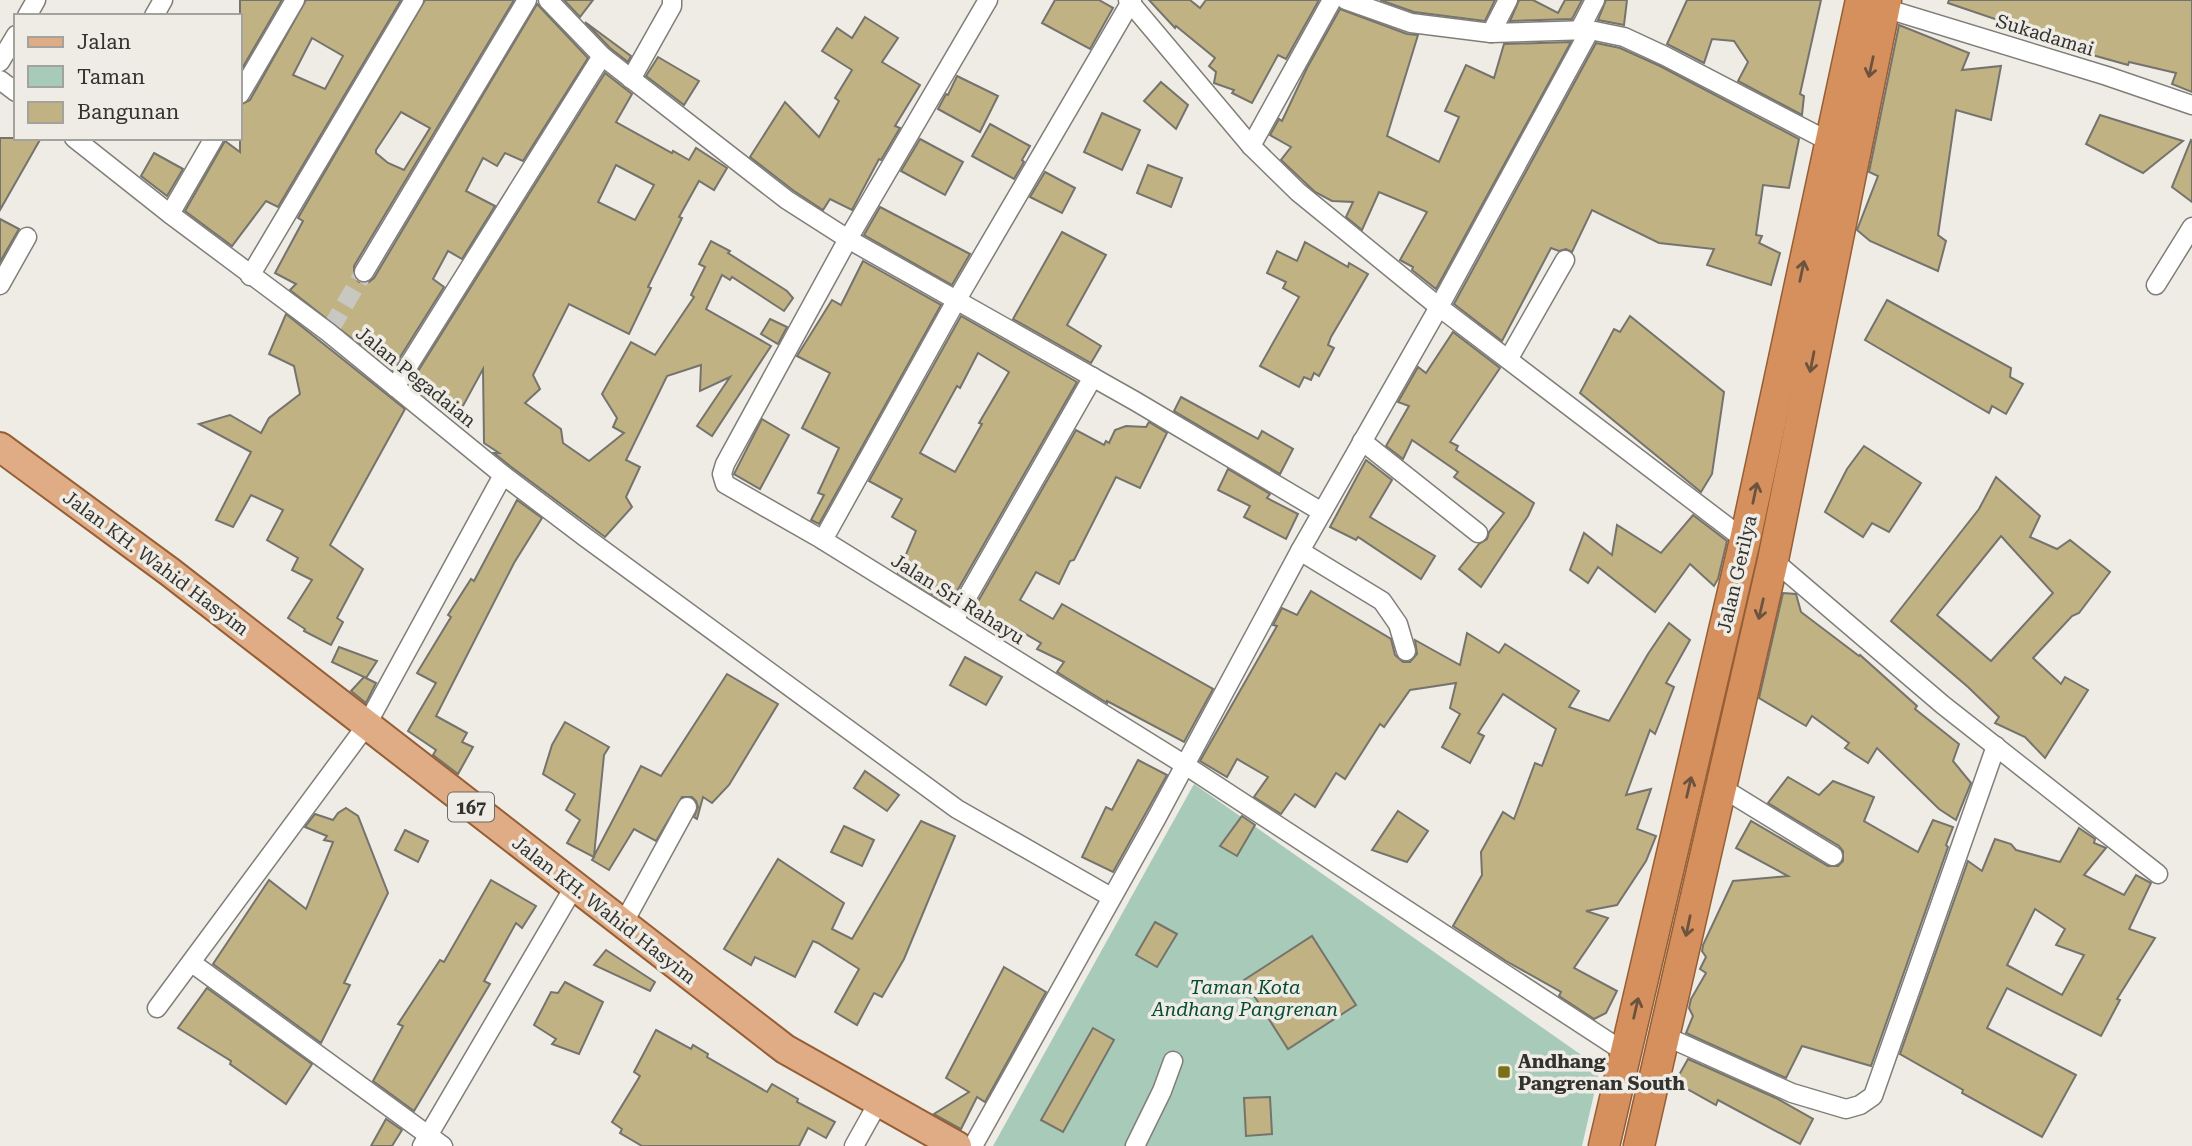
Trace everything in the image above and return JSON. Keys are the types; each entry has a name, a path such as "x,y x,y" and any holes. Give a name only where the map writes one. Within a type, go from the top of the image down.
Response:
{"highway":[{"name":"Jalan Gerilya","path":"1604,1146 1842,125 1877,3"},
{"name":"Jalan Gerilya","path":"1639,1146 1773,560 1842,125"},
{"path":"1668,874 1698,881"}],"main road":[{"name":"Jalan KH. Wahid Hasyim","path":"0,447 170,572 785,1049 957,1146"}],"street":[{"path":"242,91 295,0"},
{"path":"250,276 414,0"},
{"path":"364,272 527,0"},
{"path":"548,0 602,56 787,200 848,239 1093,377 1322,512"},
{"path":"631,79 672,0"},
{"path":"848,239 988,0"},
{"path":"1251,146 1332,0"},
{"path":"1346,0 1411,23 1491,33 1584,30 1624,37 1655,52 1842,125"},
{"path":"1491,33 1508,0"},
{"path":"973,1146 1185,765 1300,551 1439,307 1584,30 1595,0"},
{"path":"823,540 956,301 1130,1 1251,146 1298,192 1439,307 1745,540"},
{"name":"Sukadamai","path":"1877,3 2192,105"},
{"path":"0,62 14,38"},
{"path":"395,387 602,56"},
{"name":"Jalan Pegadaian","path":"79,140 250,276 329,330 503,475 584,537 957,809 1111,897"},
{"path":"170,214 213,140"},
{"path":"2155,285 2192,227"},
{"path":"0,285 27,237"},
{"name":"Jalan Sri Rahayu","path":"848,239 725,464 722,474 725,484 954,620 1185,765 1626,1053"},
{"path":"1509,358 1565,260"},
{"path":"954,620 1093,377"},
{"path":"1362,441 1478,533"},
{"path":"157,1007 366,726 503,475"},
{"path":"1300,551 1382,601 1398,624 1406,651"},
{"path":"1773,560 1944,705 2158,874"},
{"path":"1665,1036 1792,1093 1846,1110 1860,1105 1872,1096 1996,746"},
{"path":"1720,786 1833,856"},
{"path":"623,924 687,807"},
{"path":"192,962 432,1142 574,887"},
{"path":"1135,1146 1173,1061"},
{"path":"854,1146 878,1103"}],"green space":[{"name":"Taman Kota Andhang Pangrenan","path":"1194,784 1600,1068 1582,1146 993,1146"}],"building":[{"path":"240,0 282,0 242,69 242,14"},
{"path":"306,0 401,0 278,207 266,201 232,246 185,211 225,141 240,152 242,104 250,100","holes":["312,38 343,56 325,89 293,75"]},
{"path":"425,0 514,0 354,266 354,277 359,282 369,282 374,278 537,4 588,58 523,161 505,153 497,166 483,158 466,191 495,206 462,259 448,251 433,279 444,287 392,370 290,290 296,284 275,273 303,221 298,218","holes":["401,112 430,128 404,170 388,163 376,153"]},
{"path":"564,0 593,0 580,17"},
{"path":"1055,0 1099,0 1113,8 1090,49 1042,23"},
{"path":"1149,0 1190,0 1200,8 1206,0 1319,0 1286,59 1278,55 1252,103 1232,93 1234,90 1214,83 1216,72 1209,66 1215,58 1176,26 1175,28"},
{"path":"1380,0 1495,0 1485,21 1414,12"},
{"path":"1519,0 1533,0 1558,13 1565,0 1582,0 1572,19 1510,21"},
{"path":"1606,0 1627,0 1624,25 1598,20"},
{"path":"1687,0 1821,0 1800,94 1804,96 1802,115 1738,81 1748,62 1734,41 1712,39 1704,63 1667,44"},
{"path":"1949,0 2192,0 2192,92 2172,84 2176,73 2129,62 2128,65 2046,42 2048,37 1948,3"},
{"path":"1340,9 1407,34 1418,35 1387,136 1439,162 1459,117 1445,111 1466,65 1494,78 1504,44 1571,42 1436,289 1412,270 1413,267 1400,260 1427,212 1379,192 1362,230 1346,217 1353,202 1332,201 1315,192 1281,160 1291,147 1270,135 1279,119 1282,121 1307,68"},
{"path":"865,17 898,38 882,62 920,85 895,126 900,128 881,160 879,159 852,210 830,199 823,210 750,157 785,102 819,137 839,101 835,98 852,70 822,51 837,28 852,38"},
{"path":"585,22 631,56 628,62 610,48"},
{"path":"1899,25 1969,53 1962,70 2001,66 1991,120 1956,110 1938,235 1946,241 1938,271 1870,241 1857,230 1878,176 1869,172"},
{"path":"1596,43 1620,48 1660,66 1799,139 1789,188 1763,185 1756,235 1762,236 1759,243 1780,253 1771,285 1707,265 1714,249 1659,243 1592,210 1572,252 1551,248 1502,341 1454,304"},
{"path":"658,57 699,81 684,105 646,76"},
{"path":"605,73 632,94 616,122 672,153 673,151 689,160 696,148 727,168 714,190 699,181 679,217 682,218 648,287 651,288 629,334 569,304 533,375 540,389 525,403 561,429 563,443 589,461 624,433 613,427 617,418 602,394 631,342 655,355 694,297 691,295 705,267 699,264 711,241 730,251 728,253 787,291 793,298 784,311 732,277 730,280 722,275 706,309 771,346 712,436 697,426 730,377 700,391 701,365 667,376 626,460 640,467 626,497 632,507 605,537 510,466 494,453 499,453 484,443 483,369 458,415 426,397 410,384","holes":["616,165 654,185 635,220 598,202"]},
{"path":"957,76 998,96 980,132 938,109"},
{"path":"1161,82 1188,105 1176,129 1144,101"},
{"path":"1102,113 1140,130 1122,170 1084,152"},
{"path":"2100,115 2183,141 2143,173 2086,144"},
{"path":"990,124 1030,146 1014,179 972,156"},
{"path":"0,138 40,140 0,210"},
{"path":"920,139 963,162 945,195 901,171"},
{"path":"2192,141 2192,202 2172,187"},
{"path":"154,153 183,169 167,196 141,176"},
{"path":"1148,165 1182,178 1171,207 1137,193"},
{"path":"1045,172 1075,188 1062,213 1030,197"},
{"path":"880,207 970,254 952,285 864,235"},
{"path":"0,219 19,229 0,262"},
{"path":"1062,232 1106,255 1067,325 1101,346 1091,363 1013,319"},
{"path":"1305,242 1348,267 1349,263 1368,274 1331,337 1328,345 1334,348 1319,376 1314,373 1311,380 1304,377 1299,387 1260,366 1299,297 1283,288 1286,282 1267,273 1277,251 1297,261"},
{"path":"863,261 941,305 819,524 811,520 824,495 818,493 839,448 802,428 830,373 797,356 832,300 841,305"},
{"path":"1887,300 2011,368 2010,377 2023,384 2006,414 1992,406 1989,413 1865,340"},
{"path":"286,314 405,409 330,545 363,569 337,618 343,622 331,645 304,631 305,629 288,618 312,580 292,570 298,558 267,540 283,510 251,495 233,527 216,520 251,452 199,424 230,415 261,433 269,418 300,394 294,366 269,354"},
{"path":"961,316 1077,382 949,605 898,573 916,531 892,517 902,499 869,481","holes":["978,353 1009,372 979,423 982,424 955,472 920,453"]},
{"path":"1630,316 1724,392 1712,474 1701,492 1580,393 1614,329 1620,332"},
{"path":"770,319 787,327 778,344 761,334"},
{"path":"1453,332 1500,368 1450,442 1458,446 1456,450 1534,503 1481,587 1459,569 1479,544 1487,539 1489,532 1504,513 1454,477 1458,472 1412,440 1403,459 1386,446 1409,406 1398,402 1418,367 1426,373"},
{"path":"1181,397 1258,439 1262,431 1293,449 1280,474 1174,411"},
{"path":"762,419 789,435 760,489 734,474"},
{"path":"1149,422 1167,433 1140,488 1116,477 1059,584 1036,572 1020,600 1053,619 1062,604 1213,689 1184,742 1107,703 1057,672 1064,662 1037,649 1041,643 1010,625 1002,629 972,612 1076,430 1104,445 1106,441 1109,443 1115,430 1126,426 1146,427"},
{"path":"1864,446 1921,483 1889,532 1872,523 1863,537 1825,512 1847,469"},
{"path":"1366,460 1392,480 1370,517 1435,556 1421,579 1358,537 1356,540 1330,527"},
{"path":"1228,469 1270,494 1267,498 1298,514 1286,539 1244,517 1250,506 1218,490"},
{"path":"1996,477 2040,516 2030,537 2057,549 2070,540 2110,572 2079,613 2072,616 2033,658 2061,684 2065,677 2088,690 2045,758 2025,737 1995,723 1999,717 1891,621 1979,509","holes":["2001,536 2053,593 1991,661 1937,615"]},
{"path":"517,500 542,518 514,563 436,716 467,733 462,742 473,747 458,774 433,755 436,750 408,731 436,683 417,673 451,617 448,615 471,579 474,581"},
{"path":"1693,515 1727,541 1714,586 1690,564 1655,612 1598,567 1588,583 1570,570 1584,533 1612,555 1617,525 1661,553"},
{"path":"1311,591 1391,639 1395,655 1403,662 1410,662 1417,654 1415,640 1460,665 1467,633 1499,653 1505,644 1579,691 1569,707 1609,721 1669,623 1690,640 1666,683 1674,687 1655,734 1650,730 1626,795 1651,789 1637,829 1656,836 1646,861 1617,905 1586,911 1608,918 1574,968 1617,991 1606,1013 1594,1019 1559,996 1561,992 1506,961 1453,926 1482,875 1481,852 1503,812 1514,819 1535,763 1542,766 1556,729 1503,694 1478,733 1484,736 1470,763 1442,747 1460,714 1450,708 1456,683 1410,690 1384,727 1380,724 1345,779 1336,773 1315,807 1295,794 1281,814 1254,797 1268,777 1237,759 1227,777 1200,761 1277,626 1273,625 1282,608 1297,615"},
{"path":"1783,593 1796,594 1801,612 1860,655 1917,706 1915,709 1959,744 1953,761 1971,783 1956,820 1939,809 1877,748 1868,763 1845,748 1849,743 1812,716 1806,726 1759,698"},
{"path":"339,647 377,661 366,678 332,662"},
{"path":"965,657 1002,677 986,705 950,685"},
{"path":"727,674 778,704 729,785 712,803 703,797 697,819 694,817 698,807 696,801 692,797 682,797 656,841 634,829 609,870 592,860 594,857 567,843 580,820 566,810 575,794 543,774 552,745 565,722 609,747 604,755 594,856 641,766 661,776"},
{"path":"364,677 376,683 366,703 351,691"},
{"path":"1138,760 1167,775 1113,872 1082,857 1106,807 1112,810"},
{"path":"865,771 899,795 887,811 854,788"},
{"path":"1788,777 1819,795 1833,781 1874,797 1864,821 1918,852 1933,820 1953,827 1871,1066 1802,1046 1786,1078 1686,1033 1693,1016 1689,1008 1691,999 1706,973 1700,969 1706,957 1702,951 1703,945 1733,881 1788,876 1736,848 1751,821 1828,866 1838,866 1843,861 1843,851 1839,846 1768,803"},
{"path":"346,808 358,816 388,893 344,983 350,985 321,1043 213,964 269,880 306,909 333,842 324,840 327,836 305,827 315,814 333,820"},
{"path":"1398,811 1428,831 1407,862 1372,850"},
{"path":"1242,816 1255,825 1237,856 1220,846"},
{"path":"921,821 955,836 904,959 882,997 874,993 857,1025 835,1012 859,969 818,943 813,941 795,977 755,957 751,965 724,949 778,859 844,903 832,929 852,939"},
{"path":"844,826 874,840 862,866 831,852"},
{"path":"2079,828 2095,839 2094,843 2106,848 2084,875 2124,895 2136,875 2151,883 2129,929 2155,938 2117,999 2120,1000 2101,1036 2007,988 1987,1028 2076,1075 2042,1137 1962,1093 1963,1090 1900,1054 1968,861 1982,871 1995,839 2011,844 2016,850 2060,862","holes":["2035,909 2065,929 2056,945 2084,955 2062,995 2007,965"]},
{"path":"405,830 428,841 418,862 395,850"},
{"path":"491,880 536,906 522,928 516,923 484,981 490,984 414,1111 373,1081 403,1026 398,1024 440,960 444,962"},
{"path":"1155,922 1177,934 1157,967 1136,955"},
{"path":"1312,936 1356,1005 1288,1049 1244,980"},
{"path":"606,950 655,982 650,991 594,965"},
{"path":"1004,967 1046,992 985,1102 977,1097 961,1129 934,1114 969,1092 946,1078"},
{"path":"565,982 603,1002 579,1054 552,1044 556,1039 534,1025 551,992 558,993"},
{"path":"207,988 312,1064 286,1104 230,1064 231,1061 178,1028"},
{"path":"1093,1028 1114,1040 1063,1132 1041,1120"},
{"path":"656,1030 691,1049 693,1045 708,1054 707,1057 767,1092 772,1084 798,1099 797,1102 835,1122 826,1138 808,1128 799,1146 642,1146 620,1133 622,1129 612,1122 640,1076 634,1072"},
{"path":"1688,1059 1776,1098 1813,1119 1800,1144 1718,1100 1716,1105 1675,1082"},
{"path":"1270,1097 1272,1134 1246,1136 1244,1098"},
{"path":"386,1119 402,1130 392,1146 371,1146"}],"tunnel":[{"path":"331,328 364,272"}],"place":[{"name":"Andhang Pangrenan South","path":"1504,1072"}]}
